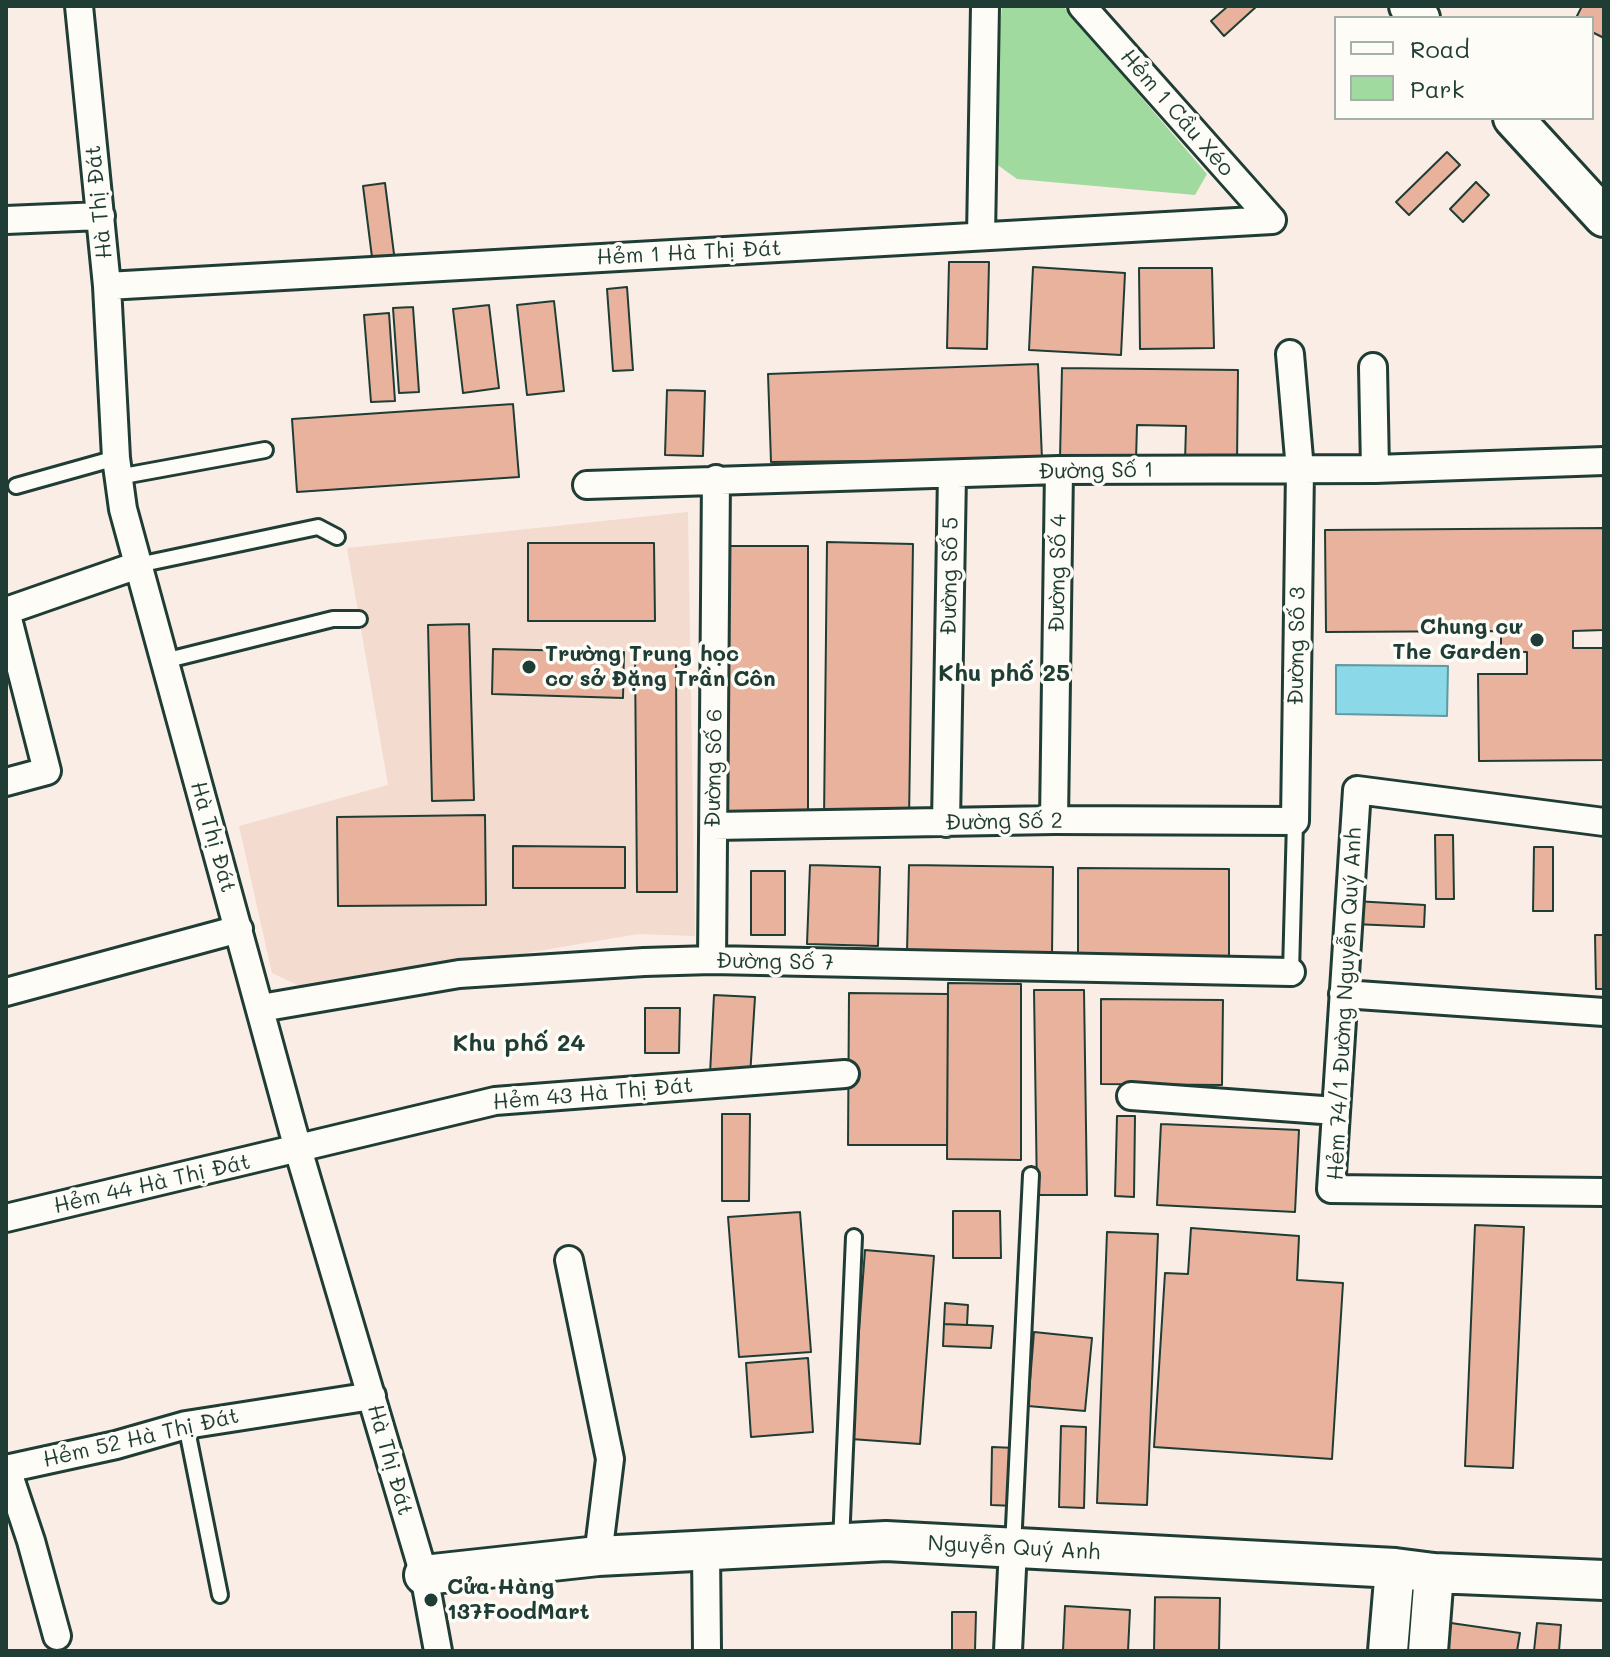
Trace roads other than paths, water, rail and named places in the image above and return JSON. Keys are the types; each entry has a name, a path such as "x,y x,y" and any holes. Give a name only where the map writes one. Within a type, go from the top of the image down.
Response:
{"street":[{"name":"Hà Thị Đát","path":"79,6 107,286 117,468 129,536 298,1149 424,1575 438,1651"},
{"path":"981,236 985,6"},
{"name":"Hẻm 1 Cầu Xéo","path":"1082,6 1272,220"},
{"path":"1515,120 1602,210"},
{"path":"6,220 101,216"},
{"name":"Hẻm 1 Hà Thị Đát","path":"107,286 1272,220"},
{"name":"Đường Số 3","path":"1290,354 1300,470 1295,821"},
{"path":"1373,367 1375,469"},
{"name":"Đường Số 1","path":"587,485 1059,470 1375,469 1604,461"},
{"name":"Đường Số 4","path":"1054,820 1059,470"},
{"name":"Đường Số 5","path":"946,823 952,474"},
{"name":"Đường Số 6","path":"712,960 716,479"},
{"path":"6,782 47,771 6,611 138,565"},
{"name":"Hẻm 74/1 Đường Nguyễn Quý Anh","path":"1604,822 1357,790 1331,1189 1604,1192"},
{"name":"Đường Số 2","path":"714,826 1054,820 1295,821"},
{"path":"6,992 239,929"},
{"name":"Đường Số 7","path":"261,1008 459,974 712,960 1291,972"},
{"path":"1343,994 1604,1012"},
{"name":"Hẻm 43 Hà Thị Đát","path":"298,1149 495,1101 845,1074"},
{"path":"1131,1096 1336,1111"},
{"name":"Hẻm 44 Hà Thị Đát","path":"6,1218 298,1149"},
{"path":"569,1260 610,1459 598,1556"},
{"name":"Hẻm 52 Hà Thị Đát","path":"6,1469 116,1445 186,1425 372,1396"},
{"path":"6,1469 31,1541 57,1636"},
{"name":"Nguyễn Quý Anh","path":"424,1575 598,1556 886,1541 1604,1580"},
{"path":"1008,1651 1013,1548"},
{"path":"706,1551 707,1651"},
{"path":"1388,1651 1395,1568"},
{"path":"1428,1651 1434,1573"}],"lane":[{"path":"16,486 117,468 265,450"},
{"path":"138,565 318,527 337,537"},
{"path":"164,661 333,619 359,619"},
{"path":"1291,972 1295,821"},
{"path":"1013,1548 1031,1175"},
{"path":"841,1544 854,1237"},
{"path":"186,1425 220,1595"}],"water":[{"path":"1336,665 1448,666 1447,716 1336,714"}],"place":[{"name":"Chung cư The Garden","path":"1537,640"},
{"name":"Trường Trung học cơ sở Đặng Trần Côn","path":"529,667"},
{"name":"Cửa Hàng 137FoodMart","path":"431,1600"}],"district":[{"name":"Khu phố 25","path":"1004,674"},
{"name":"Khu phố 24","path":"519,1044"}]}
